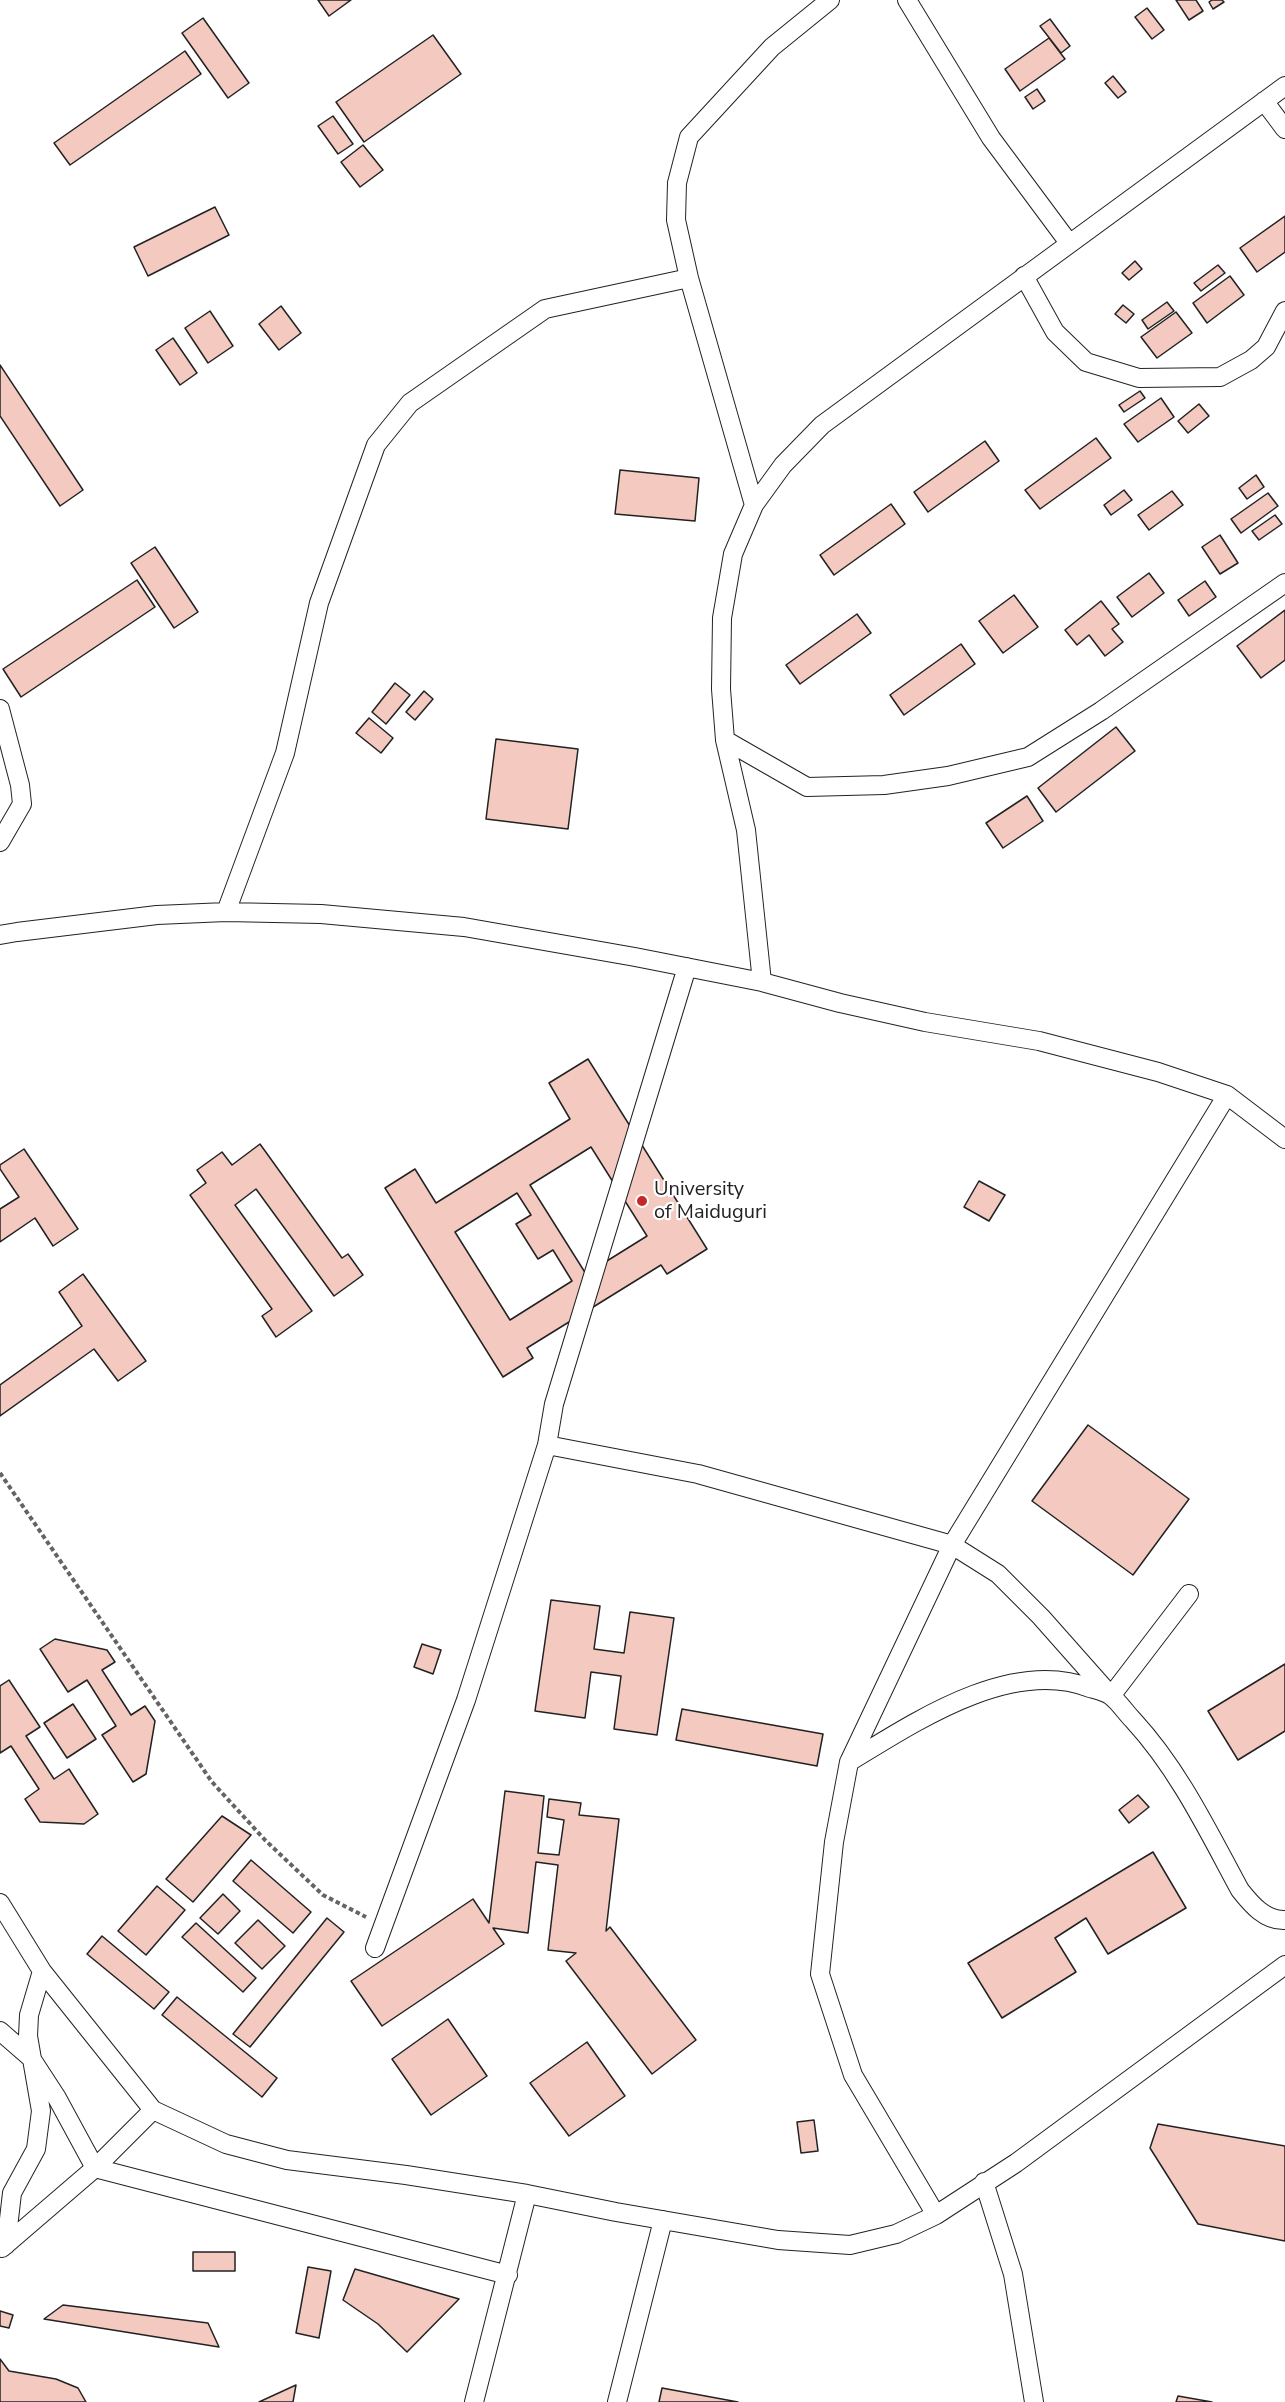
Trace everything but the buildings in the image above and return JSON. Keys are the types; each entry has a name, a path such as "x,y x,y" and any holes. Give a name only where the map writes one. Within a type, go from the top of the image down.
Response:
{"street":[{"path":"754,505 688,278 676,220 677,183 689,137 772,47 830,0"},
{"path":"907,0 991,138 1069,243"},
{"path":"762,982 746,830 725,740 721,689 722,618 733,554 754,505 783,465 822,425 1285,86"},
{"path":"1264,101 1285,129"},
{"path":"1024,276 1055,332 1086,362 1139,378 1221,377 1251,360 1266,346 1285,311"},
{"path":"226,912 285,753 319,603 376,445 410,403 545,309 688,278"},
{"path":"725,740 807,787 884,785 948,776 1028,757 1101,711 1285,583"},
{"path":"0,709 20,785 22,804 0,842"},
{"path":"0,935 157,915 226,912 321,914 464,927 687,967 762,982 925,1022 1039,1041 1158,1072 1227,1095 1285,1139"},
{"path":"375,1948 466,1700 547,1444 554,1404 687,967"},
{"path":"936,2215 853,2075 820,1974 834,1842 849,1762 952,1545 1227,1095"},
{"path":"547,1444 698,1474 952,1545 998,1574 1041,1617 1148,1736 1181,1782 1245,1896 1269,1917 1285,1920"},
{"path":"1111,1696 1189,1594"},
{"path":"849,1762 922,1717 992,1688 1038,1680 1076,1682 1111,1696"},
{"path":"0,1903 42,1971 153,2110 226,2144 287,2160 406,2175 527,2194 778,2240 850,2245 896,2234 936,2215 1016,2163 1285,1965"},
{"path":"3,2247 12,2193 36,2149 41,2111 28,2036 30,2015 42,1971"},
{"path":"0,2031 31,2058 57,2098 95,2168 508,2275"},
{"path":"3,2247 95,2168 153,2110"},
{"path":"984,2182 1013,2274 1034,2402"},
{"path":"474,2402 527,2194"},
{"path":"617,2402 663,2220"}],"path":[{"path":"0,1473 212,1782 265,1839 323,1895 383,1926"}],"place":[{"name":"University of Maiduguri","path":"642,1201"}]}
